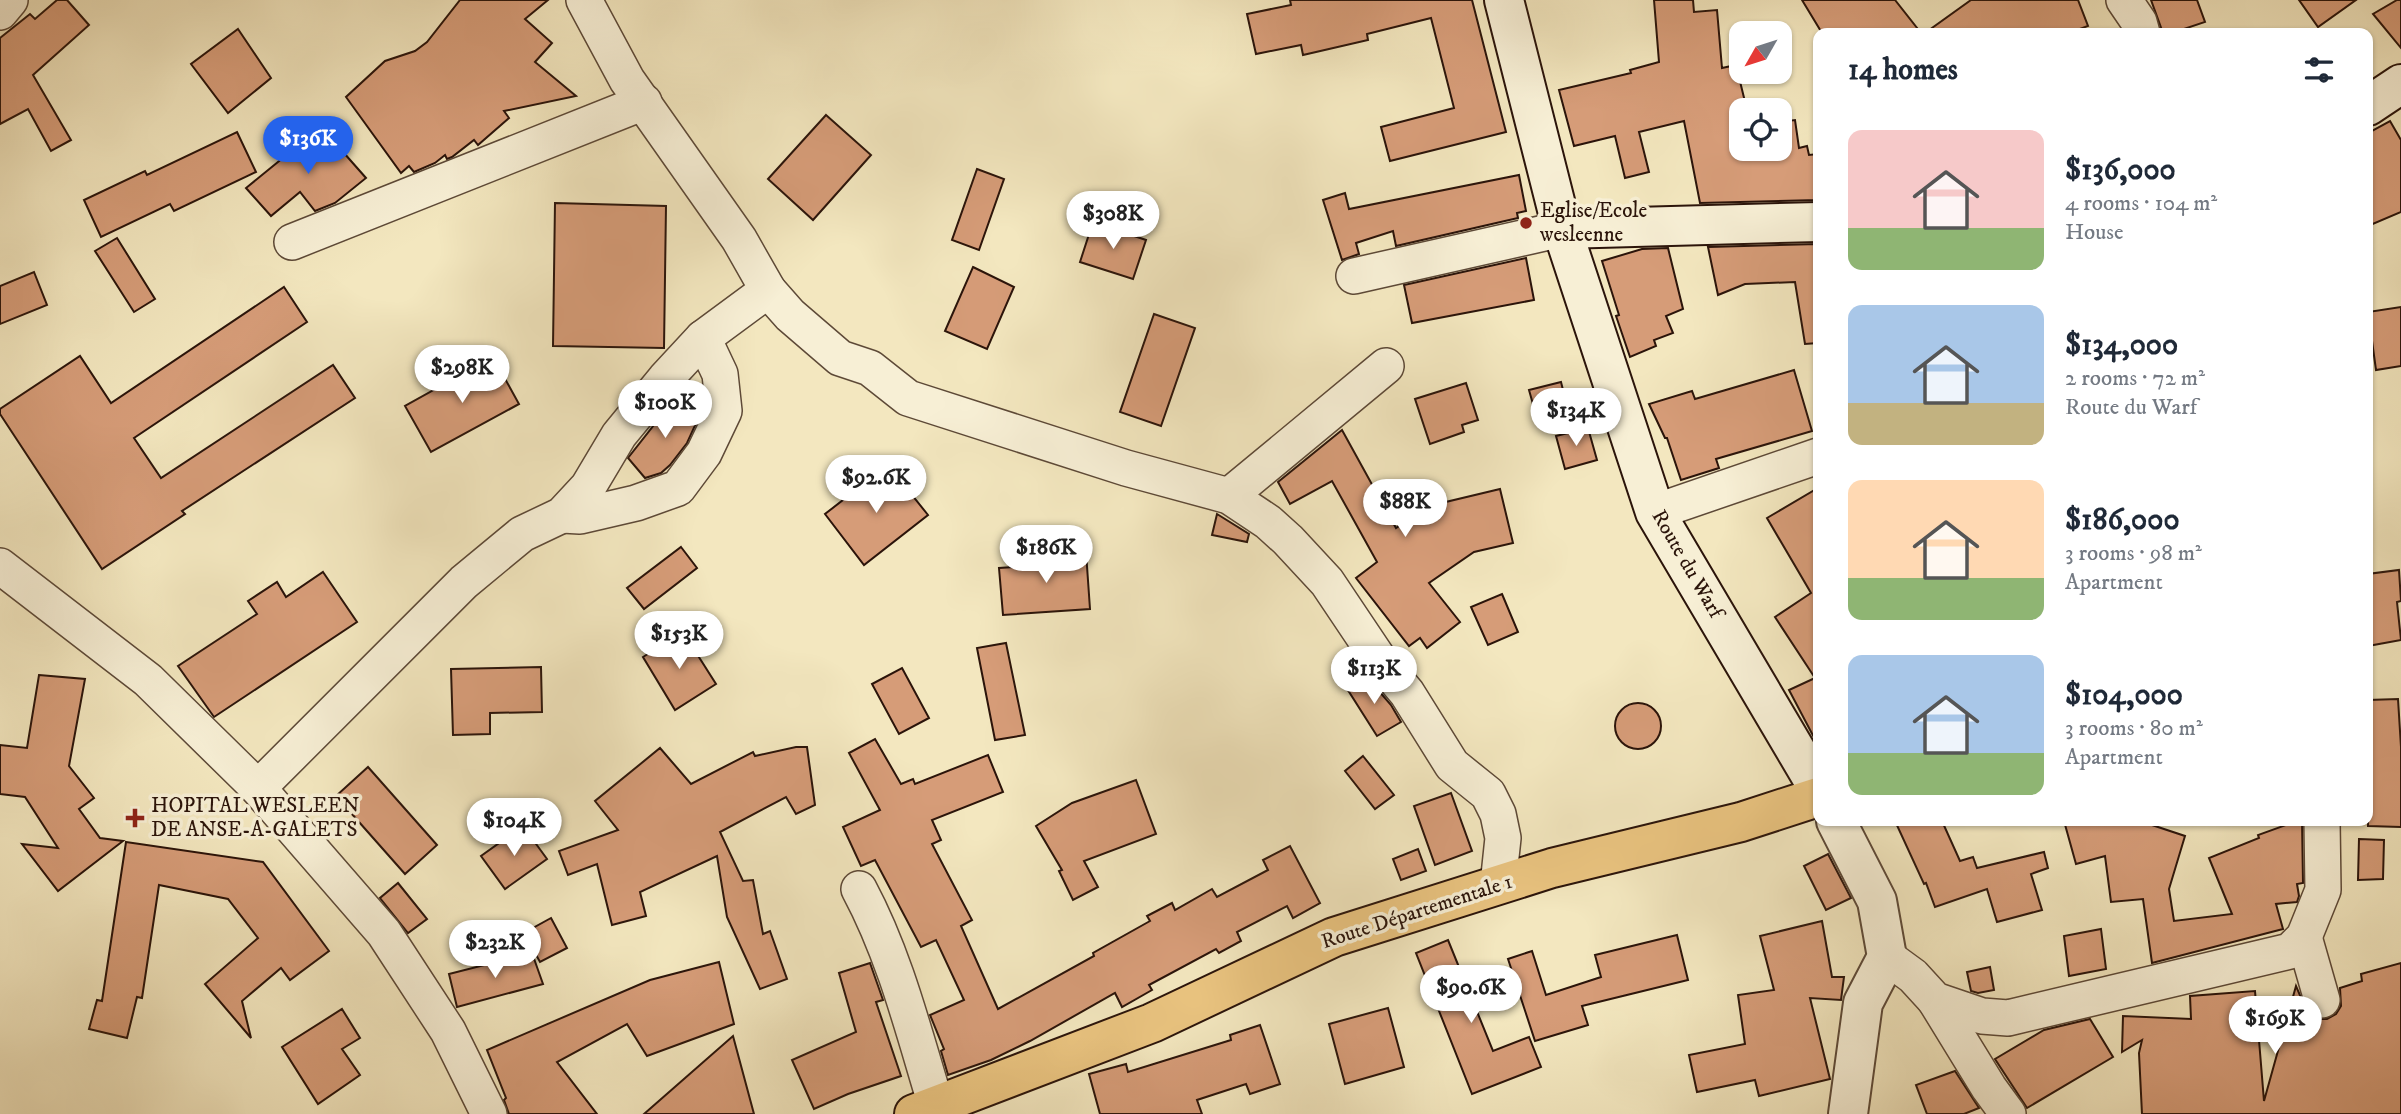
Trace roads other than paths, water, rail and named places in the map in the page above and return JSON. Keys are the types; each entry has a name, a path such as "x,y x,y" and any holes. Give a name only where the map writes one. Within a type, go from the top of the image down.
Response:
{"main road":[{"name":"Route du Warf","path":"1504,0 1562,229 1655,512 1813,780"},
{"path":"2373,103 2401,84"},
{"path":"1562,229 1813,222"},
{"name":"Route Départementale 1","path":"925,1110 1152,1023 1334,937 1552,868 1741,822 1813,799"},
{"path":"1839,826 1877,901 1887,957 1863,1003 1848,1114"}],"street":[{"path":"0,12 10,0"},
{"path":"584,0 627,80 739,239 768,290 790,315 840,358 870,368 908,398 1126,468 1229,496 1268,522 1327,582 1380,661 1407,693 1452,765 1488,794 1498,814 1503,838 1498,885"},
{"path":"2124,0 2141,28"},
{"path":"292,242 644,102"},
{"path":"1354,276 1562,229"},
{"path":"258,788 464,582 522,534 562,515 588,487 619,435 664,379 703,338 768,290"},
{"path":"562,515 580,516 636,503 678,488 704,453 724,411 720,374 703,338"},
{"path":"1229,496 1386,366"},
{"path":"1655,512 1813,458"},
{"path":"0,566 148,680 258,788 384,933 448,1031 489,1114"},
{"path":"1935,1000 1982,1016 2008,1018 2290,951 2304,937 2323,890 2322,826"},
{"path":"859,889 872,914 902,993 925,1110"},
{"path":"2304,937 2322,1000"},
{"path":"1887,957 1913,976 1935,1000 2008,1114"}],"place":[{"name":"Eglise/Ecole wesleenne","path":"1526,223"},
{"name":"HOPITAL WESLEEN DE ANSE-A-GALETS","path":"135,818"}]}
